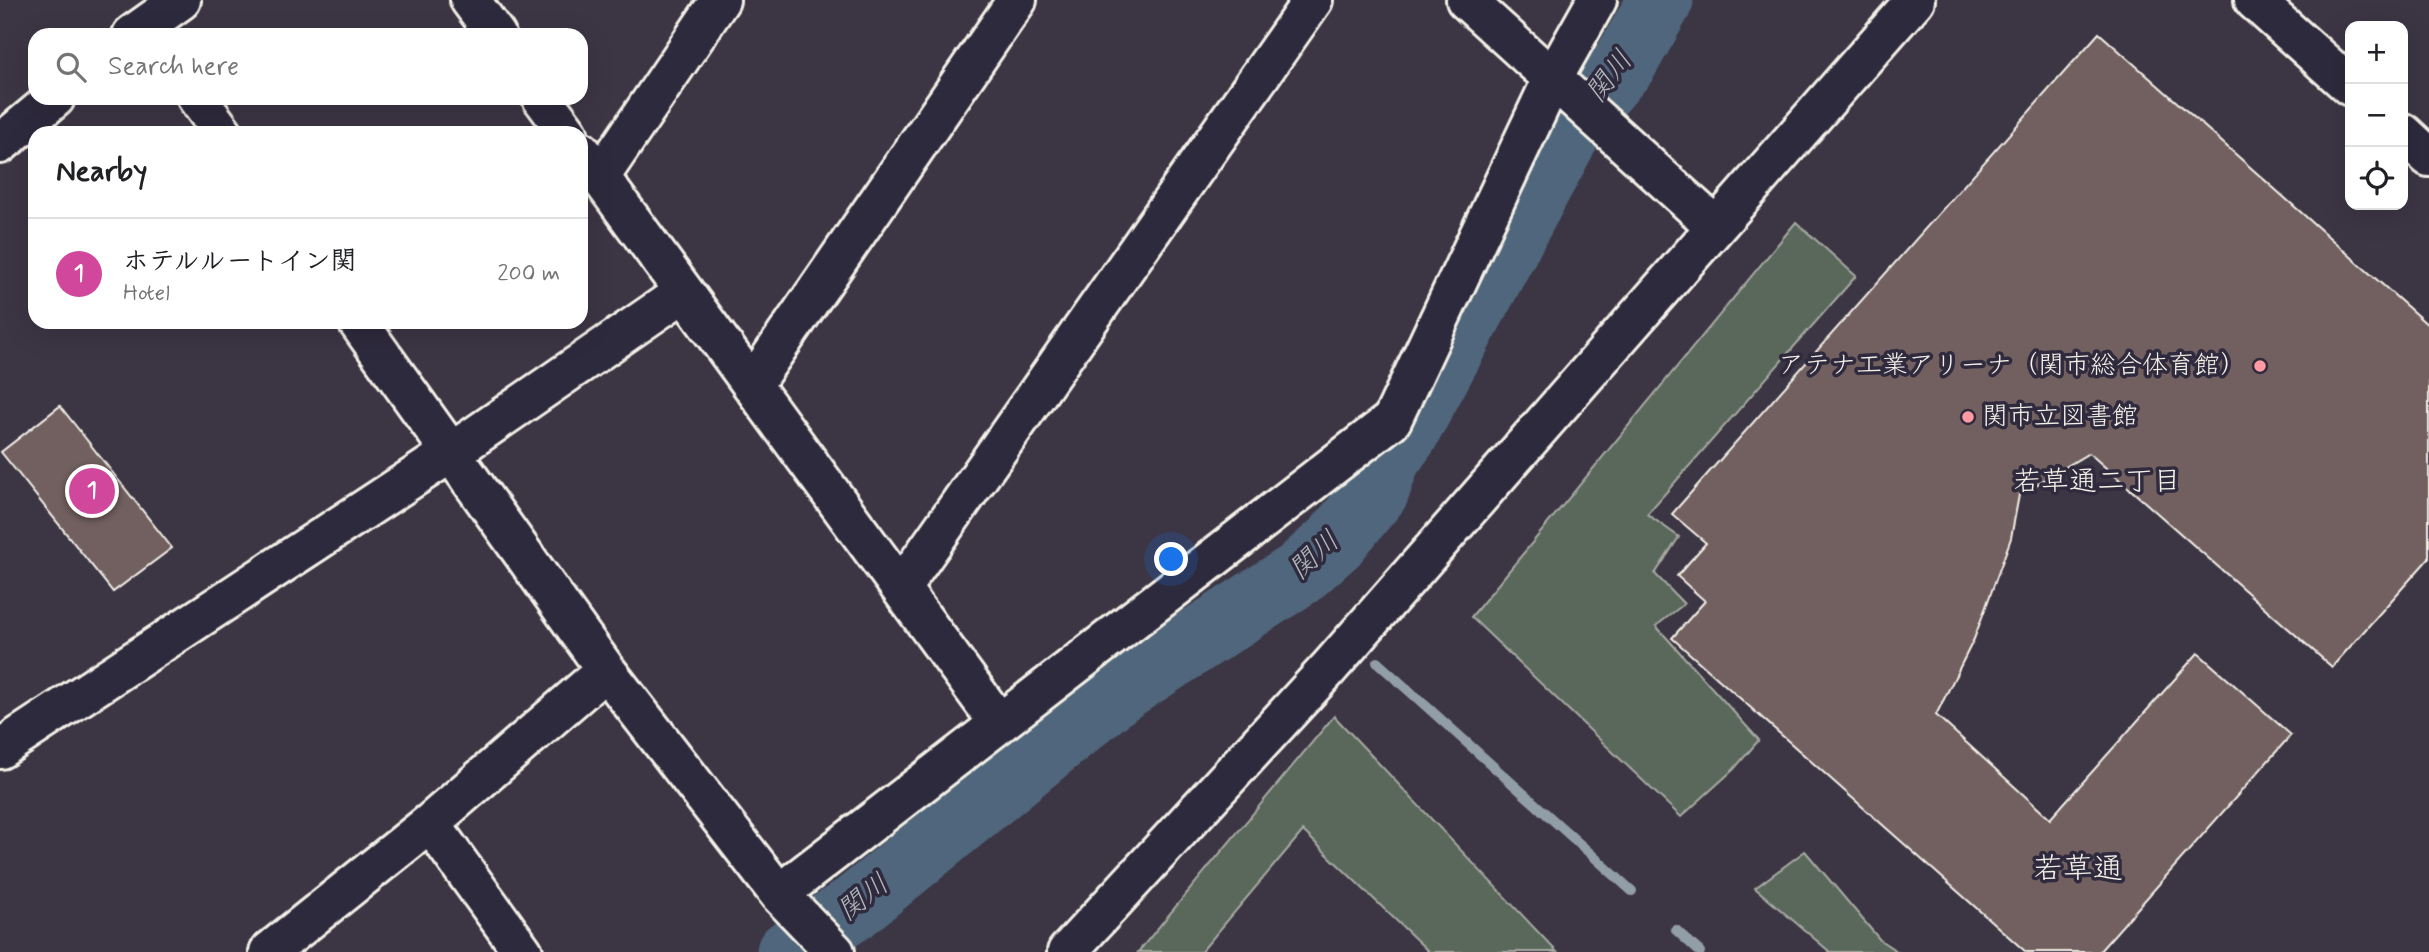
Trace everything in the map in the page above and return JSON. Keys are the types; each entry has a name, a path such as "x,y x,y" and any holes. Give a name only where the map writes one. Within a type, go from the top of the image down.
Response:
{"street":[{"path":"139,24 181,0"},
{"path":"470,0 491,28"},
{"path":"720,0 591,164 999,723"},
{"path":"752,384 1017,0"},
{"path":"901,588 1313,0"},
{"path":"1466,0 1716,226"},
{"path":"780,895 1392,420 1552,80 1597,0"},
{"path":"1067,952 1328,669 1915,0"},
{"path":"2254,0 2348,84"},
{"path":"0,144 47,105"},
{"path":"202,105 218,126"},
{"path":"547,105 563,126"},
{"path":"2408,138 2429,157"},
{"path":"0,749 452,452 684,292"},
{"path":"363,329 606,670 780,895 835,952"},
{"path":"270,952 430,823 606,670"},
{"path":"430,823 523,952"}],"green space":[{"path":"1796,222 1856,276 1647,514 1679,537 1655,574 1684,604 1656,626 1759,740 1734,769 1681,817 1471,617"},
{"path":"1334,716 1557,952 1429,952 1303,831 1201,952 1138,952"},
{"path":"1805,851 1880,940 1898,952 1830,952 1755,888"}],"building":[{"path":"2099,33 2429,326 2429,558 2332,667 2089,453 2019,495 2011,538 1974,639 1936,715 2050,819 2198,653 2291,735 2099,952 2026,952 1672,638 1705,601 1677,576 1706,543 1672,514"},
{"path":"60,406 172,548 113,592 1,452"}],"waterway":[{"name":"関川","path":"789,952 854,908 1117,692 1299,574 1335,542 1377,491 1388,459 1406,434 1573,124 1625,63 1661,0"},
{"path":"1377,662 1632,891"},
{"path":"1676,930 1700,952"}],"place":[{"name":"アテナ工業アリーナ（関市総合体育館）","path":"2260,366"},
{"name":"関市立図書館","path":"1968,417"},
{"name":"ホテルルートイン関","path":"92,491"}],"district":[{"name":"若草通二丁目","path":"2097,482"},
{"name":"若草通","path":"2078,869"}]}
